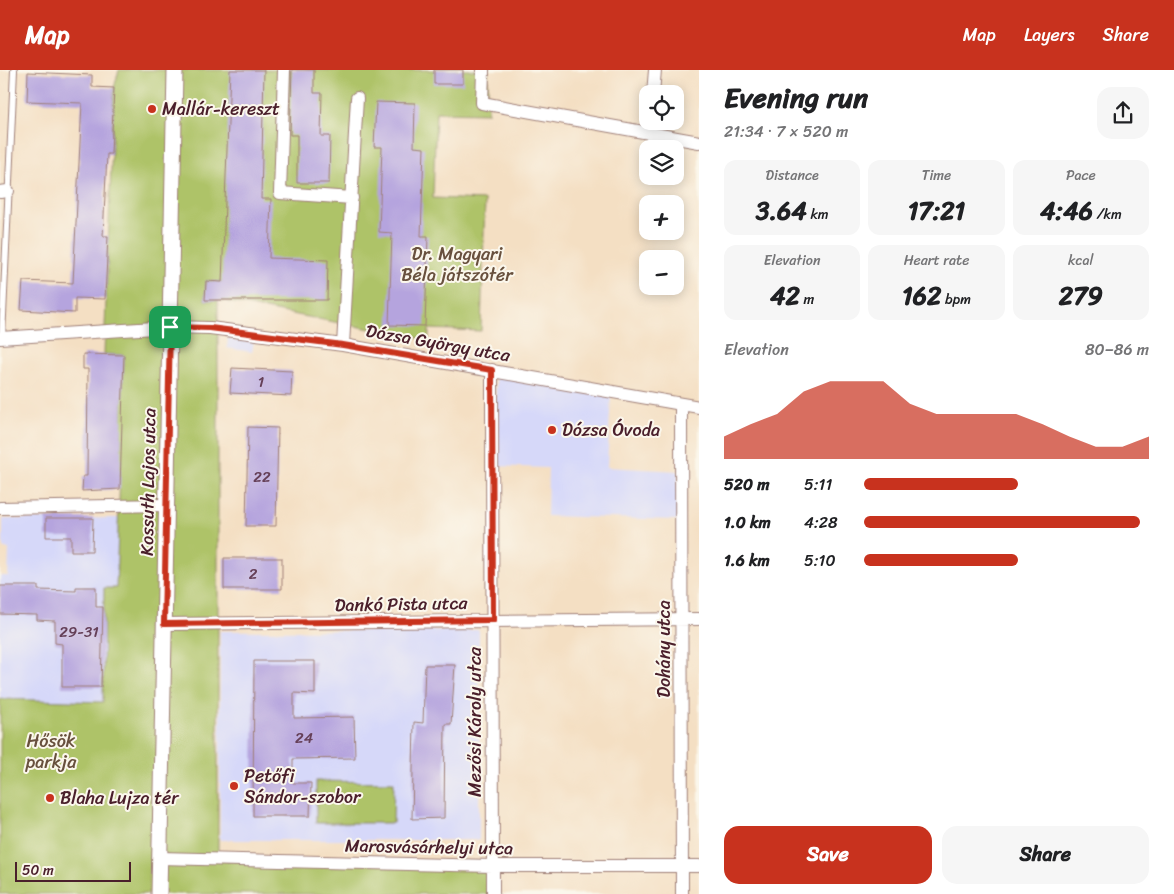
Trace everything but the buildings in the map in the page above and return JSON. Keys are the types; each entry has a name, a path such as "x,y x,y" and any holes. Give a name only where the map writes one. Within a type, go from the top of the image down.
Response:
{"street":[{"name":"Kossuth Lajos utca","path":"159,894 175,70"},
{"path":"284,70 280,193 352,198"},
{"path":"483,70 482,103 639,125"},
{"path":"654,85 655,70"},
{"path":"343,345 357,98"},
{"path":"660,130 699,142"},
{"name":"Dózsa György utca","path":"1,338 170,327 210,328 343,345 699,407"},
{"name":"Mezősi Károly utca","path":"492,370 493,894"},
{"name":"Dohány utca","path":"681,404 682,894"},
{"path":"0,508 166,505"},
{"name":"Dankó Pista utca","path":"164,624 699,619"},
{"name":"Marosvásárhelyi utca","path":"159,858 493,866 699,866"}],"lane":[{"path":"1,338 4,192 14,70"}],"shaded area":[{"path":"228,338 254,341 252,352 227,348"},
{"name":"Dózsa Óvoda","path":"496,375 611,395 607,467 678,471 678,520 547,516 548,468 496,466"},
{"path":"119,518 116,589 104,588 103,703 0,699 0,576 8,576 9,549 3,548 3,519"},
{"path":"479,630 479,840 220,840 220,631"}],"green space":[{"path":"119,70 488,70 488,113 436,112 433,198 485,200 481,331 429,329 429,340 218,300 218,860 493,866 493,894 0,894 0,699 103,702 104,588 116,588 124,355 104,354 114,88","holes":["206,281 222,282 218,300 205,300"]},
{"path":"316,781 394,782 393,823 316,823"}],"place":[{"name":"Mallár-kereszt","path":"152,109"},
{"name":"Dózsa Óvoda","path":"552,430"},
{"name":"Petőfi Sándor-szobor","path":"234,786"},
{"name":"Blaha Lujza tér","path":"50,798"}],"route":[{"path":"170,327 210,328 343,345 492,370 493,620 164,624 170,327"}],"park label":[{"name":"Dr. Magyari Béla játszótér","path":"457,264"},
{"name":"Hősök parkja","path":"51,751"}]}
